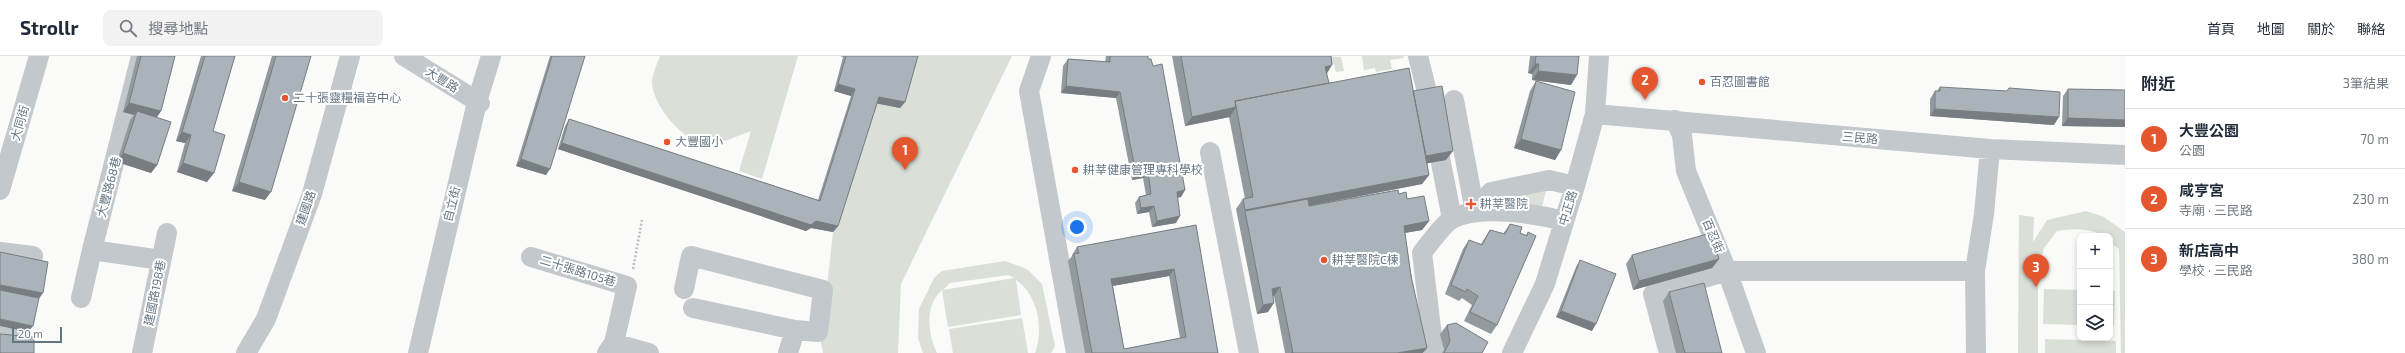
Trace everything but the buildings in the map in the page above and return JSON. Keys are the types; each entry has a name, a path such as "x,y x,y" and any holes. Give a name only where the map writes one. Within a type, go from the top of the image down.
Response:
{"street":[{"name":"大同街","path":"0,190 39,56"},
{"name":"大豐路68巷","path":"81,298 141,56"},
{"name":"建國路","path":"246,353 266,319 312,194 350,56"},
{"name":"大豐路","path":"404,56 479,102"},
{"name":"自立街","path":"418,353 479,102 492,56"},
{"path":"1042,56 1029,91 1076,353"},
{"path":"1418,56 1428,96 1452,219"},
{"name":"中正路","path":"1512,353 1545,284 1564,222 1595,114 1599,56"},
{"path":"1454,100 1475,212"},
{"name":"三民路","path":"1595,114 1990,149 2125,154"},
{"name":"百忍街","path":"1675,120 1682,135 1686,171 1727,270 1756,353"},
{"path":"1976,353 1975,271 1984,214 1990,149"},
{"path":"1210,152 1249,353"},
{"path":"1475,212 1491,192 1549,180 1574,186"},
{"path":"1434,353 1435,350 1422,253 1452,219 1475,212 1540,216 1564,222"},
{"name":"建國路198巷","path":"142,353 167,233"},
{"path":"92,250 161,260"},
{"path":"0,252 33,256"},
{"path":"684,289 691,256 823,290 818,332 795,330 694,308"},
{"name":"二十張路105巷","path":"531,257 627,286 610,348"},
{"path":"1669,353 1653,294 1727,270 1975,271"},
{"path":"788,353 795,330"},
{"path":"0,332 21,335"},
{"path":"610,348 649,353"}],"path":[{"path":"627,286 631,280 642,220"}],"shaded area":[{"path":"660,56 798,56 762,179 739,171 751,131 725,141 710,144 700,143 681,131 664,113 654,92 652,83"},
{"path":"916,56 1012,56 901,284 898,353 823,353 821,343 833,232 874,103"},
{"path":"1326,56 1341,57 1344,71 1336,72 1334,64 1328,65"},
{"path":"1362,56 1403,56 1404,58 1390,60 1392,69 1376,72 1375,68 1364,70"},
{"path":"1535,190 1546,191 1542,207 1499,202 1499,197"},
{"path":"2086,211 2104,217 2125,232 2125,353 2121,353 2119,249 2113,244 2113,233 2098,233 2076,229 2057,231 2044,248 2038,270 2038,353 2018,353 2019,215 2034,217 2033,242 2047,220"},
{"path":"1005,261 1027,269 1042,284 1055,346 1051,353 1035,353 1039,334 1037,313 1030,294 1024,286 1016,280 1021,315 948,327 942,290 932,304 929,320 931,337 937,353 923,353 918,338 919,309 934,278 942,271","holes":["1009,275 1014,278 943,290 950,283"]},
{"path":"2044,289 2077,290 2077,325 2043,324"},
{"path":"2113,291 2115,291 2114,326"},
{"path":"1022,318 1028,353 953,353 949,329"},
{"path":"2045,339 2116,341 2116,353 2045,353"}],"place":[{"name":"百忍圖書館","path":"1702,82"},
{"name":"二十張靈糧福音中心","path":"285,98"},
{"name":"咸亨宮","path":"1645,100"},
{"name":"大豐國小","path":"667,142"},
{"name":"大豐公園","path":"905,170"},
{"name":"耕莘健康管理專科學校","path":"1075,170"},
{"name":"耕莘醫院","path":"1471,204"},
{"name":"耕莘醫院C棟","path":"1324,260"},
{"name":"新店高中","path":"2036,287"}]}
